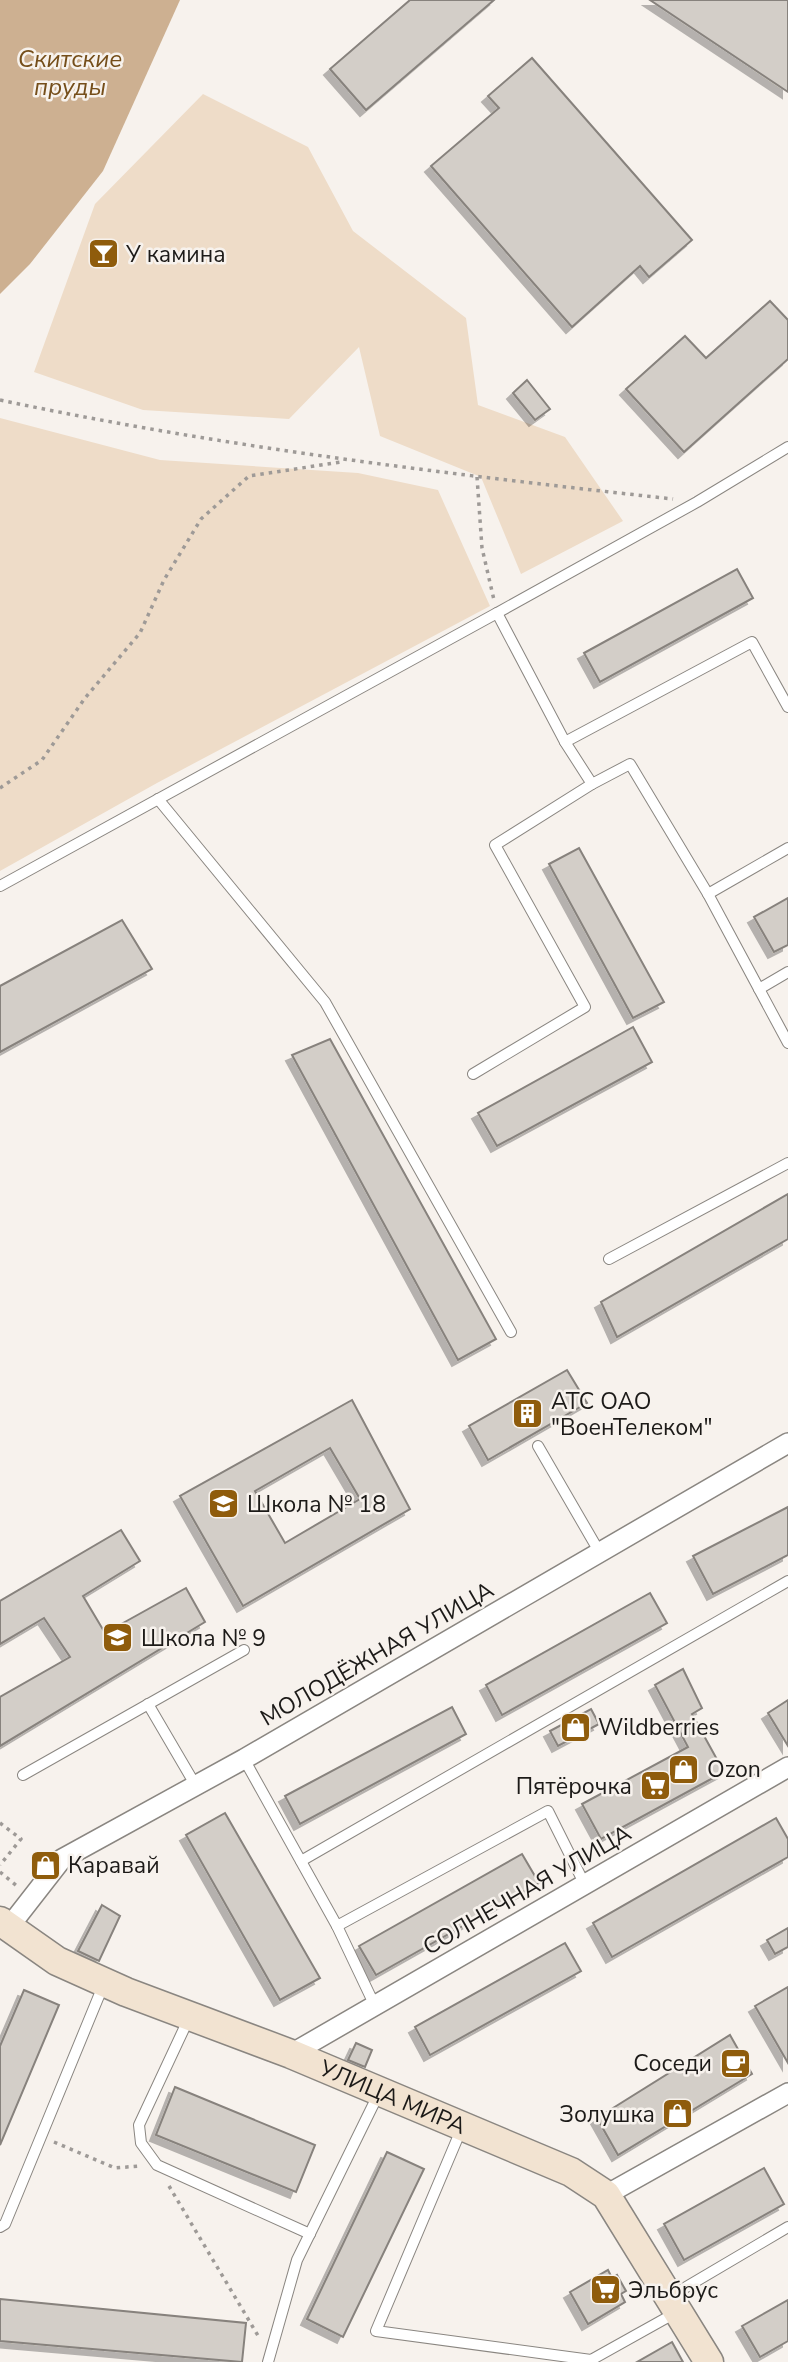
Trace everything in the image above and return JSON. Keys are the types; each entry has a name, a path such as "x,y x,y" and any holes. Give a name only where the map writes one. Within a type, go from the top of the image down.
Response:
{"street":[{"name":"МОЛОДЁЖНАЯ УЛИЦА","path":"5,1924 62,1859 196,1787 788,1443"},
{"name":"СОЛНЕЧНАЯ УЛИЦА","path":"291,2054 788,1768"},
{"name":"УЛИЦА МИРА","path":"5,1924 57,1961 104,1982 189,2017 291,2054 571,2172 606,2195 709,2362"},
{"path":"606,2195 788,2094"}],"lane":[{"path":"0,886 498,613 788,447"},
{"path":"498,613 565,742 592,784"},
{"path":"565,742 752,642 788,706"},
{"path":"472,1074 585,1007 495,845 592,784 630,764 708,894 788,1043"},
{"path":"158,799 325,1003 511,1332"},
{"path":"708,894 788,848"},
{"path":"759,989 788,972"},
{"path":"609,1259 788,1163"},
{"path":"538,1446 600,1553"},
{"path":"301,1861 788,1581"},
{"path":"23,1775 244,1650"},
{"path":"148,1704 196,1787"},
{"path":"244,1759 337,1926 375,2006"},
{"path":"337,1926 548,1811 585,1885"},
{"path":"0,2227 5,2224 104,1982"},
{"path":"189,2017 139,2125 141,2143 157,2165 310,2234"},
{"path":"269,2359 297,2260 380,2091"},
{"path":"463,2126 376,2331 591,2360 788,2227"}],"path":[{"path":"0,400 108,423 345,461 696,502"},
{"path":"0,788 42,760 85,698 141,633 164,580 201,519 249,477 345,461"},
{"path":"477,477 482,548 498,613"},
{"path":"0,1823 20,1839 0,1865"},
{"path":"41,2137 115,2168 157,2165 269,2359"}],"shaded area":[{"path":"203,94 308,147 353,231 466,318 478,405 565,437 623,521 521,574 481,477 380,436 359,347 289,419 143,410 34,372 95,204"},
{"path":"0,418 160,460 358,473 438,490 490,606 157,783 0,871"}],"water":[{"name":"Скитские пруды","path":"0,0 180,0 103,171 30,264 0,294"}],"building":[{"path":"410,0 494,0 366,110 330,69"},
{"path":"650,0 788,0 788,92"},
{"path":"532,58 692,240 649,277 640,266 572,327 431,166 499,108 488,96"},
{"path":"770,301 788,320 788,359 684,452 626,389 685,336 706,358"},
{"path":"527,380 550,409 535,420 513,393"},
{"path":"737,569 753,598 600,682 584,653"},
{"path":"579,848 664,1002 633,1018 549,864"},
{"path":"788,898 788,945 774,952 754,917"},
{"path":"122,920 152,969 0,1052 0,986"},
{"path":"633,1027 652,1062 497,1146 478,1113"},
{"path":"330,1039 496,1339 458,1360 292,1055"},
{"path":"788,1194 788,1239 617,1337 601,1302"},
{"name":"АТС ОАО \"ВоенТелеком\"","path":"567,1370 587,1403 488,1460 469,1426"},
{"name":"Школа № 18","path":"352,1400 410,1509 243,1606 180,1496","holes":["330,1448 360,1499 285,1543 255,1491"]},
{"path":"788,1507 788,1555 713,1594 693,1556"},
{"name":"Школа № 9","path":"121,1530 140,1561 83,1596 105,1633 186,1588 205,1622 0,1746 0,1697 70,1657 44,1618 0,1644 0,1601"},
{"path":"650,1593 667,1623 502,1715 486,1685"},
{"path":"683,1669 702,1708 692,1714 724,1772 601,1839 582,1804 688,1747 655,1685"},
{"path":"788,1700 788,1746 768,1713"},
{"path":"452,1707 466,1734 300,1824 285,1796"},
{"name":"Wildberries","path":"591,1709 599,1724 558,1746 550,1731"},
{"path":"225,1813 320,1978 280,2000 186,1835"},
{"path":"776,1818 788,1839 788,1857 612,1957 593,1923"},
{"path":"522,1854 539,1883 376,1975 359,1946"},
{"path":"102,1905 120,1916 99,1961 78,1951"},
{"path":"788,1928 788,1947 775,1954 767,1940"},
{"path":"565,1943 581,1971 430,2055 415,2027"},
{"path":"788,1987 788,2063 755,2006"},
{"path":"24,1990 59,2005 0,2145 0,2046"},
{"path":"730,2035 752,2074 618,2155 597,2118"},
{"path":"356,2043 372,2050 365,2067 348,2060"},
{"path":"175,2087 315,2145 296,2192 156,2135"},
{"path":"387,2152 424,2169 343,2337 307,2319"},
{"path":"764,2168 784,2204 684,2260 664,2224"},
{"path":"608,2270 612,2278 617,2275 626,2291 621,2294 625,2302 588,2324 570,2292"},
{"path":"0,2299 246,2323 242,2362 0,2341"},
{"path":"788,2300 788,2341 760,2357 742,2326"},
{"path":"672,2342 683,2362 637,2362"}],"place":[{"name":"У камина","path":"103,254"},
{"name":"АТС ОАО \"ВоенТелеком\"","path":"528,1414"},
{"name":"Школа № 18","path":"224,1504"},
{"name":"Школа № 9","path":"118,1638"},
{"name":"Wildberries","path":"575,1727"},
{"name":"Ozon","path":"684,1769"},
{"name":"Пятёрочка","path":"655,1786"},
{"name":"Каравай","path":"45,1865"},
{"name":"Соседи","path":"735,2063"},
{"name":"Золушка","path":"678,2114"},
{"name":"Эльбрус","path":"605,2290"}]}
